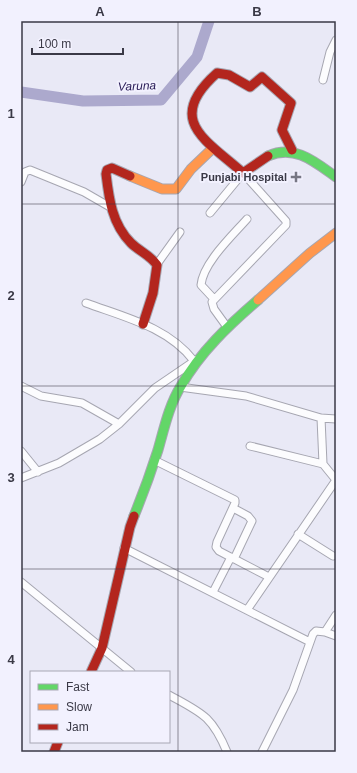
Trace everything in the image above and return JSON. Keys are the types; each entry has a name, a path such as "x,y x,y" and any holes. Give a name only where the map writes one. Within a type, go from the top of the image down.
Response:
{"street":[{"path":"324,80 330,52 336,40"},
{"path":"227,327 212,306 214,299 287,223 244,173 213,148 195,129 191,119 191,108 194,99 208,81 218,74 223,73 250,87 262,77 291,103 285,117 282,130 292,150"},
{"path":"143,324 153,293 157,272 156,264 125,237 116,224 110,207 106,174 109,168 128,174 151,187 174,190 180,186 190,171 213,148"},
{"path":"210,213 244,173 266,156 283,150 292,150 304,155 336,177"},
{"path":"21,182 25,172 30,170 84,192 110,207"},
{"path":"214,299 200,285 204,274 212,260 247,219"},
{"path":"156,264 180,232"},
{"path":"91,671 102,648 124,548 169,413 180,387 197,360 227,327 304,258 336,233"},
{"path":"86,303 143,324 179,344 197,360"},
{"path":"21,478 38,472 81,452 119,424 155,388 197,360"},
{"path":"21,386 41,396 82,403 119,424"},
{"path":"180,387 246,396 321,418 336,419"},
{"path":"247,610 336,480 323,464 321,418"},
{"path":"250,446 323,464"},
{"path":"21,451 31,461 38,472"},
{"path":"154,460 233,498 235,504 216,547 219,551 269,577"},
{"path":"213,592 252,521 248,516 233,508"},
{"path":"298,534 333,556"},
{"path":"124,548 310,642"},
{"path":"21,582 130,671"},
{"path":"325,632 336,615"},
{"path":"262,752 293,690 310,642 316,632 325,632 336,636"},
{"path":"170,696 204,714 218,732 227,752"}],"waterway":[{"name":"Varuna","path":"21,92 83,101 161,100 197,57 209,21"}],"traffic: fast":[{"path":"268,156 287,152 296,153 304,156 336,177"},
{"path":"134,516 153,466 170,409 181,386 206,350 236,319 258,300"}],"traffic: slow":[{"path":"130,176 162,189 176,189 191,169 213,148"},
{"path":"258,300 310,253 336,233"}],"traffic: jam":[{"path":"268,156 243,173 216,150 196,128 192,117 194,104 201,89 217,73 229,75 250,87 262,77 291,103 282,130 292,150"},
{"path":"130,176 112,168 107,170 106,174 112,211 120,228 131,243 151,258 157,265 153,293 143,324"},
{"path":"91,671 102,648 130,527 134,516"},
{"path":"54,752 58,743"}],"place":[{"name":"Punjabi Hospital","path":"296,177"}]}
